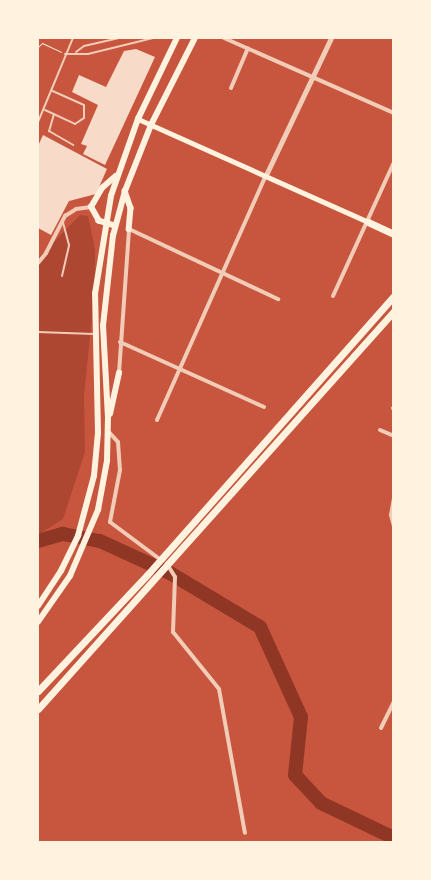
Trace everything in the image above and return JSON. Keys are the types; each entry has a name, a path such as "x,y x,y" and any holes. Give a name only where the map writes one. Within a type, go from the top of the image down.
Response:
{"highway":[{"path":"368,222 394,234"},
{"path":"38,692 147,575 394,296"},
{"path":"38,709 394,311"}],"main road":[{"path":"38,606 74,546 90,499 98,433 94,334 104,224 116,176 138,119 177,38"},
{"path":"38,622 65,584 82,552 100,502 108,431 103,326 108,262 115,226 125,191 151,125 195,38"},
{"path":"138,119 368,222"},
{"path":"115,226 104,224 97,220 91,207 102,188 116,176"},
{"path":"125,191 131,208 129,229"},
{"path":"108,418 119,372"}],"street":[{"path":"224,38 394,113"},
{"path":"157,420 266,175 331,38"},
{"path":"231,88 248,48"},
{"path":"333,296 394,162"},
{"path":"38,263 62,220 71,211 91,207"},
{"path":"119,372 129,229 278,299"},
{"path":"120,342 264,407"},
{"path":"380,430 394,436"},
{"path":"108,431 118,442 120,470 110,522 174,572 173,632 219,689 245,833"},
{"path":"394,498 391,515 394,526"},
{"path":"382,728 394,701"}],"lane":[{"path":"38,122 45,110 65,54 73,38"},
{"path":"76,52 84,46 120,38"},
{"path":"65,54 76,52 88,54 153,38"},
{"path":"45,110 78,124 86,110 82,104 52,91"},
{"path":"54,114 49,131 73,145"},
{"path":"62,220 68,245 62,276"},
{"path":"38,332 94,334"}],"path":[{"path":"38,46 42,43 65,54"}],"shaded area":[{"path":"80,215 88,216 95,249 95,286 84,396 85,452 63,519 38,535 38,258"}],"building":[{"path":"136,49 155,57 105,165 83,154 87,146 81,144 98,105 72,92 79,75 106,87 124,51"},
{"path":"43,135 107,169 96,194 69,201 51,235 38,228 38,146"}],"waterway":[{"path":"38,541 63,534 100,541 170,573 260,627 301,717 295,775 321,803 394,838"}]}
